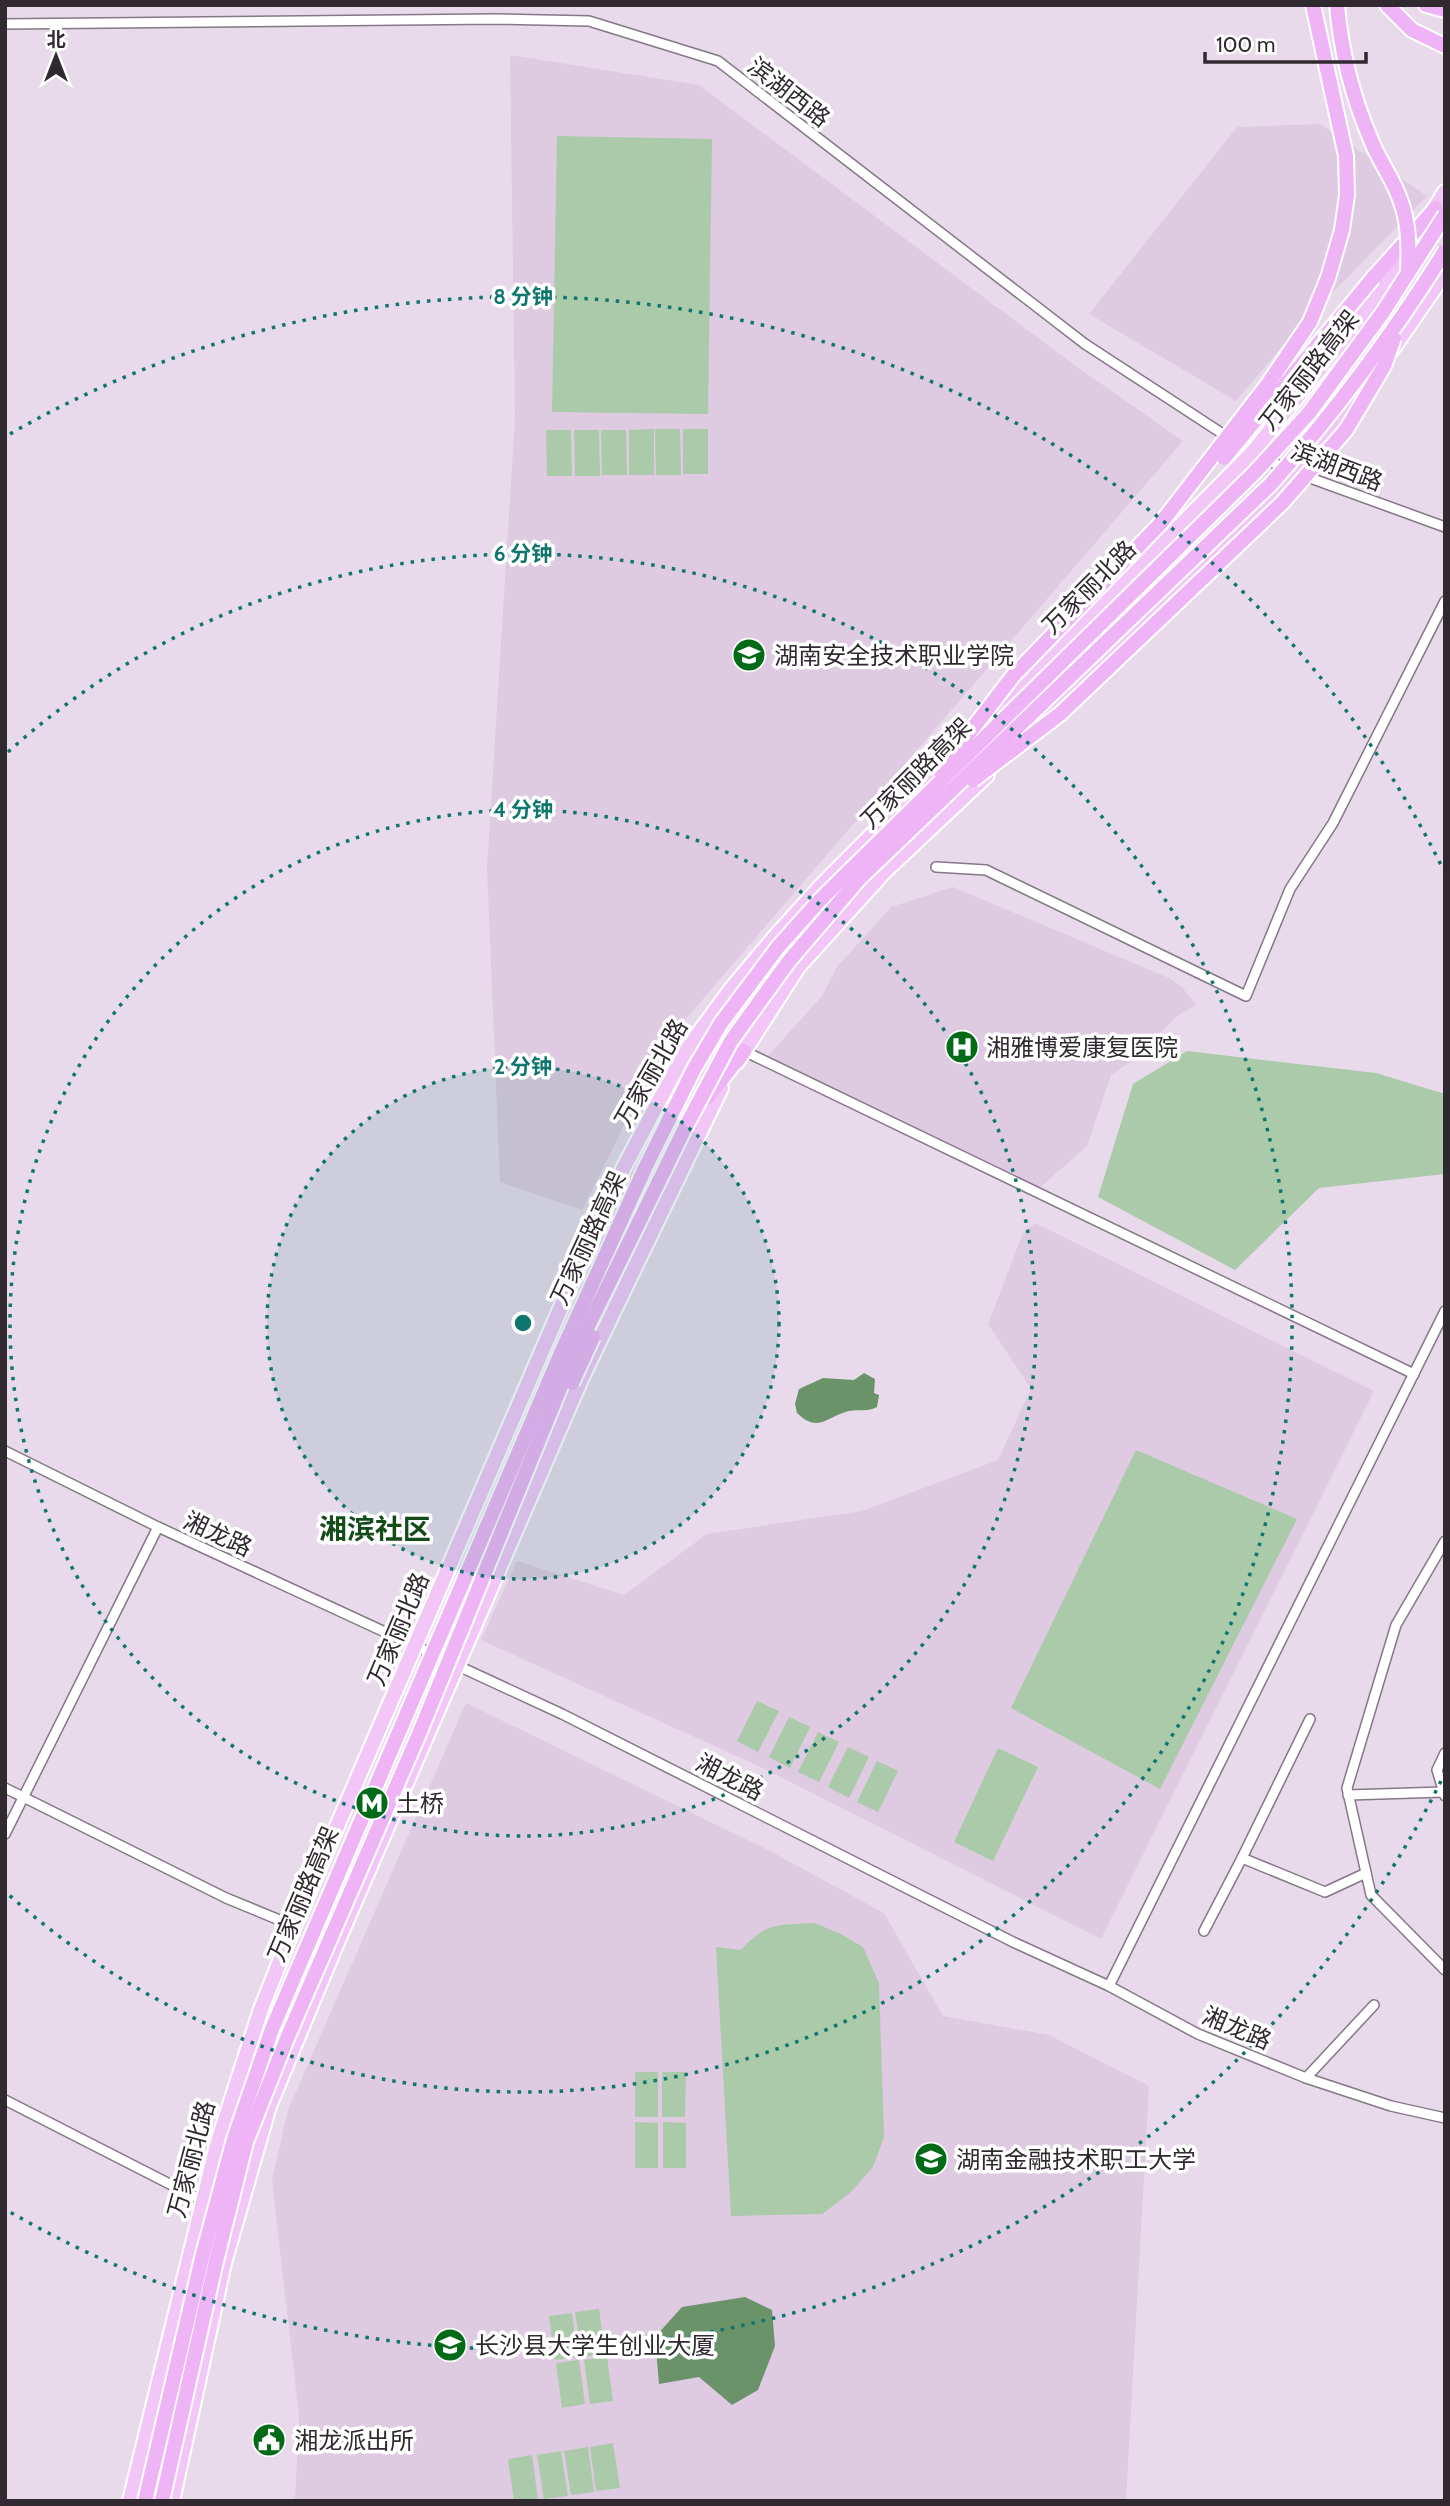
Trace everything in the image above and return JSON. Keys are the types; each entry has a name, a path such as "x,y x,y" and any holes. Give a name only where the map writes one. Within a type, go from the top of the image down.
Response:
{"highway":[{"path":"1161,523 1268,384 1310,321 1328,278 1342,230 1347,195 1346,156 1312,5"},
{"path":"915,815 1060,714 1282,503 1346,430 1384,366 1407,298 1407,225 1401,201 1353,96 1341,44 1337,5"},
{"path":"1387,5 1412,30 1445,46"},
{"path":"1426,5 1445,10"},
{"path":"915,815 1013,676 1216,468 1373,278 1442,214"},
{"name":"万家丽路高架","path":"162,2501 246,2142 288,2036 419,1734 572,1359 685,1128 731,1041 789,961 915,815 1254,473 1309,413 1383,312 1442,214"},
{"name":"万家丽路高架","path":"145,2501 196,2283 234,2139 272,2029 314,1925 581,1306 645,1168 720,1023 778,947 820,900 1270,484 1319,429 1381,348 1445,251"},
{"path":"507,1520 708,1097 744,1051"}],"main road":[{"name":"万家丽北路","path":"130,2501 203,2201 239,2073 261,2009 294,1926 564,1300 618,1179 684,1052 732,988 822,884 1252,453 1442,214 1445,192"},
{"path":"172,2501 224,2263 269,2106 338,1940 588,1365 714,1099 798,967 884,872 1299,474 1359,396 1445,273"}],"street":[{"name":"滨湖西路","path":"5,24 494,19 589,21 718,61 1086,344 1252,453 1299,474 1445,527"},
{"path":"936,867 986,870 1246,996 1290,889 1333,822 1445,601"},
{"path":"744,1051 1414,1374"},
{"path":"1109,1986 1445,1311"},
{"name":"湘龙路","path":"5,1451 158,1527 562,1714 1013,1942 1109,1986 1198,2034 1306,2078 1391,2106 1445,2118"},
{"path":"5,1834 158,1527"},
{"path":"1445,1541 1396,1625 1347,1788 1370,1895 1445,1970"},
{"path":"1204,1931 1310,1719"},
{"path":"1349,1795 1444,1794 1437,1770 1445,1753"},
{"path":"5,1788 226,1898 294,1926"},
{"path":"1242,1858 1325,1892 1366,1873"},
{"path":"1306,2078 1374,2005"},
{"path":"5,2101 203,2201"}],"shaded area":[{"name":"湖南安全技术职业学院","path":"510,55 699,85 1073,364 1183,441 665,1043 582,1210 500,1182 487,868 515,417"},
{"path":"1320,124 1427,196 1296,330 1236,401 1089,314 1237,127"},
{"path":"557,136 712,139 708,414 552,412"},
{"path":"654,429 654,475 629,475 629,430"},
{"path":"655,429 680,429 681,475 656,475"},
{"path":"683,429 708,429 708,474 683,474"},
{"path":"546,430 571,430 572,476 547,476"},
{"path":"574,430 599,430 600,476 575,476"},
{"path":"601,430 626,430 627,475 602,475"},
{"name":"湘雅博爱康复医院","path":"953,887 1169,978 1182,987 1196,1005 1180,1014 1129,1063 1111,1075 1087,1146 1036,1191 767,1057 822,996 837,967 891,907"},
{"path":"1187,1051 1376,1073 1445,1094 1445,1174 1319,1188 1235,1270 1098,1197 1133,1084"},
{"path":"1035,1223 1374,1391 1101,1939 765,1769 481,1640 517,1561 624,1595 707,1534 862,1511 998,1460 1031,1389 988,1324 1023,1233"},
{"path":"864,1373 875,1379 874,1393 879,1395 877,1407 841,1413 817,1423 797,1413 795,1404 799,1389 823,1378 854,1380"},
{"path":"1136,1450 1297,1519 1160,1789 1011,1708"},
{"path":"757,1701 779,1711 758,1752 737,1741"},
{"path":"466,1703 770,1851 884,1913 943,2016 1049,2035 1149,2086 1126,2501 295,2501 299,2417 272,2180 288,2110"},
{"path":"789,1717 810,1727 790,1768 769,1757"},
{"path":"818,1732 839,1742 819,1782 798,1772"},
{"path":"848,1747 869,1757 849,1798 828,1787"},
{"path":"998,1748 1038,1767 993,1861 954,1842"},
{"path":"877,1761 898,1771 878,1812 857,1802"},
{"path":"814,1923 863,1947 879,1983 884,2137 873,2167 850,2193 822,2214 731,2216 716,1947 741,1950 758,1934 774,1927"},
{"path":"635,2072 658,2072 658,2117 635,2117"},
{"path":"662,2072 686,2072 685,2117 662,2117"},
{"path":"635,2122 658,2123 658,2168 635,2168"},
{"path":"663,2122 686,2123 686,2168 663,2168"},
{"path":"745,2297 772,2310 775,2346 758,2390 732,2405 699,2377 659,2384 655,2337 682,2307"},
{"path":"599,2309 605,2354 582,2357 575,2312"},
{"path":"572,2313 578,2357 555,2360 549,2316"},
{"path":"607,2357 613,2401 590,2404 584,2360"},
{"path":"579,2360 585,2404 562,2408 556,2363"},
{"path":"613,2443 620,2488 596,2491 590,2447"},
{"path":"588,2447 594,2492 571,2495 564,2451"},
{"path":"561,2451 568,2496 544,2499 537,2455"},
{"path":"532,2455 538,2500 514,2501 508,2459"}],"place":[{"name":"湖南安全技术职业学院","path":"749,655"},
{"name":"湘雅博爱康复医院","path":"962,1047"},
{"name":"土桥","path":"372,1803"},
{"name":"湖南金融技术职工大学","path":"931,2159"},
{"name":"长沙县大学生创业大厦","path":"450,2345"},
{"name":"湘龙派出所","path":"269,2440"}],"district":[{"name":"湘滨社区","path":"375,1529"}]}
